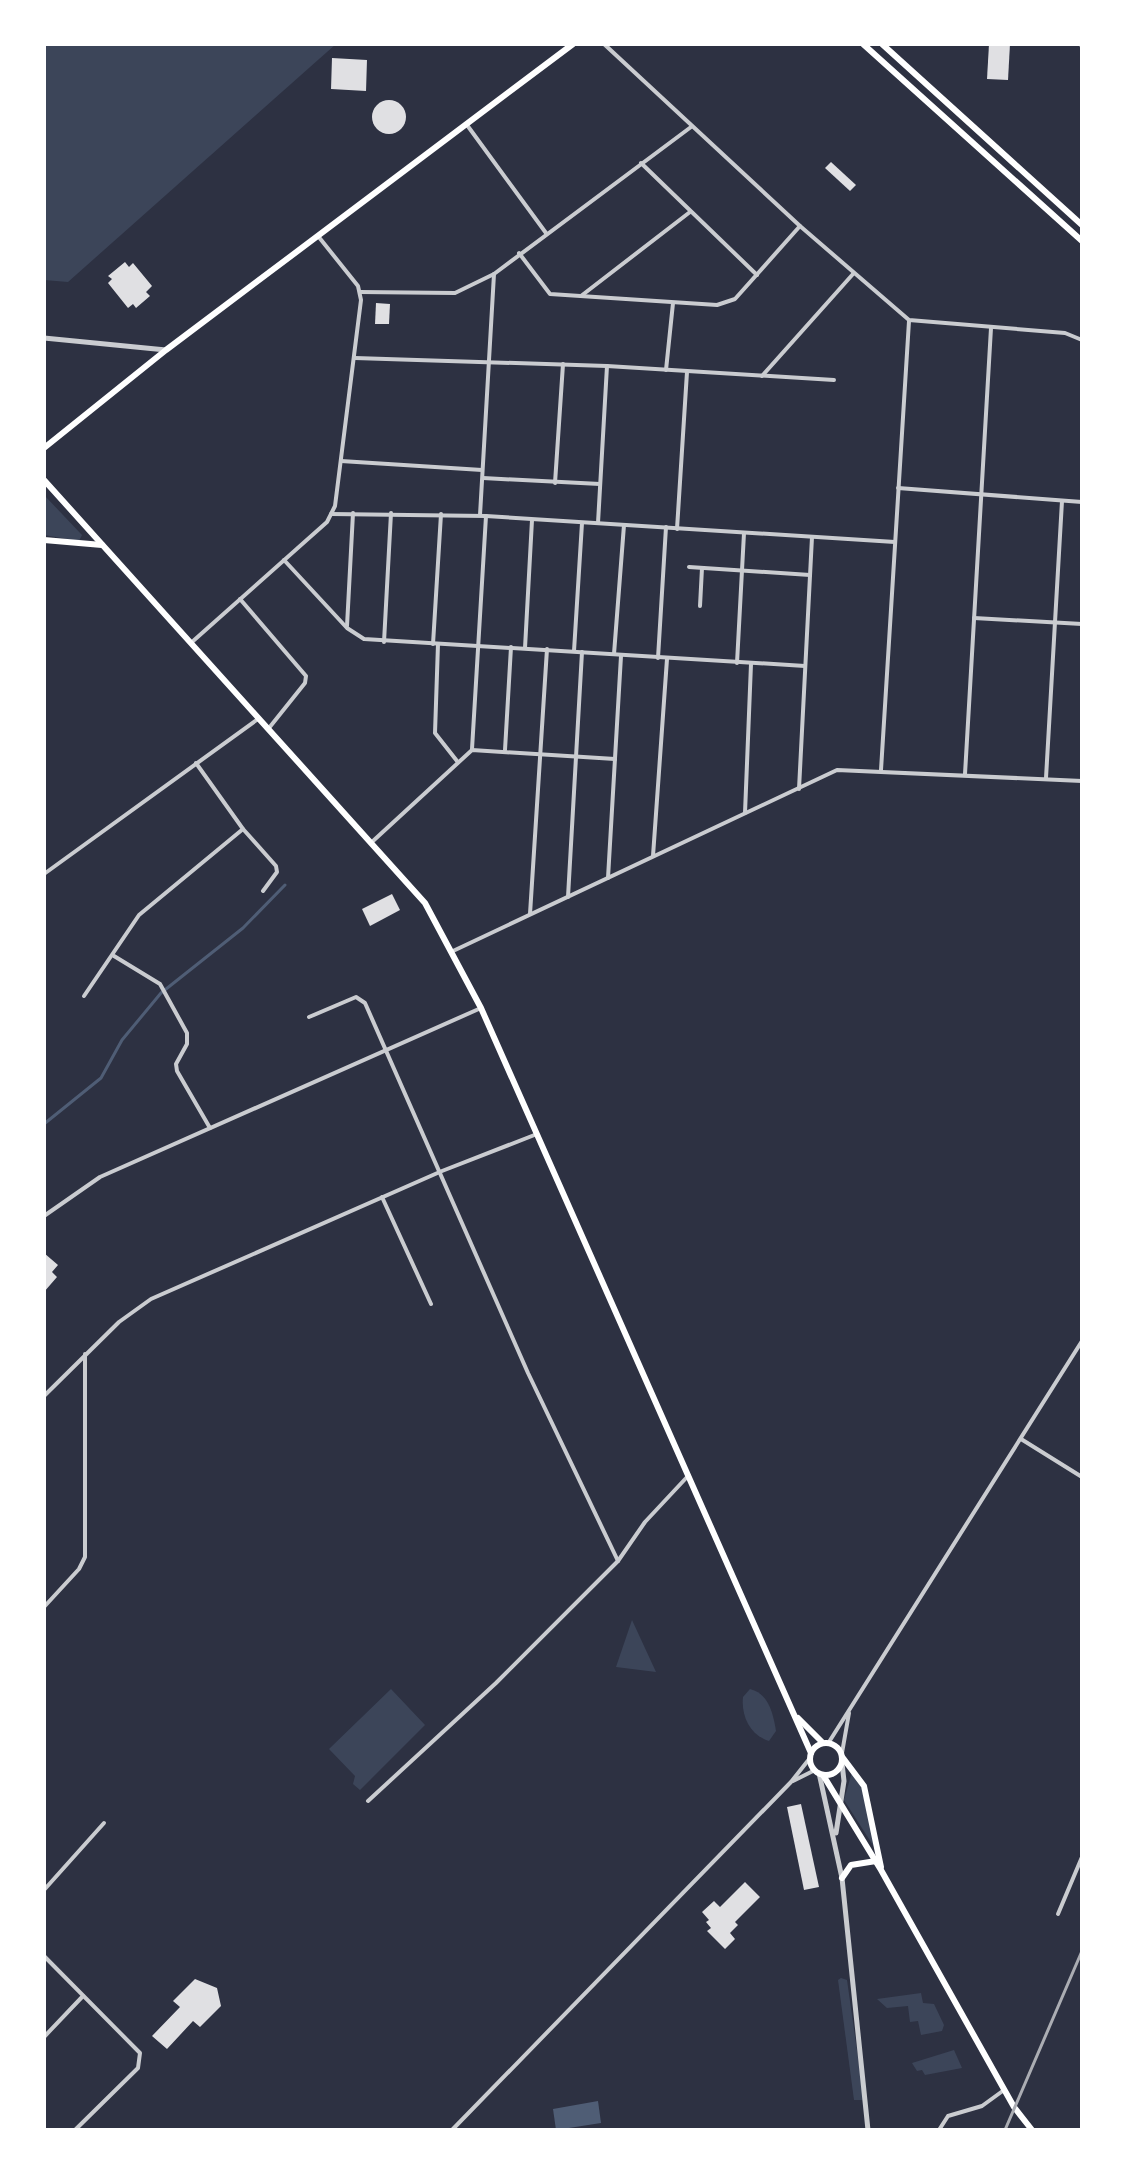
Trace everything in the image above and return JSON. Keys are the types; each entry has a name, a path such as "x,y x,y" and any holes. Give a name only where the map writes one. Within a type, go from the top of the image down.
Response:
{"main road":[{"path":"44,448 61,431 166,350 573,44"},
{"path":"863,44 1082,241"},
{"path":"882,44 1082,225"},
{"path":"44,439 61,431"},
{"path":"44,480 373,841 430,911 481,1008 819,1773 876,1861 1004,2090 1032,2130"},
{"path":"44,540 102,545"},
{"path":"793,1712 842,1758 864,1786 881,1870"},
{"path":"811,1756 826,1742"},
{"path":"819,1773 837,1771 842,1758"},
{"path":"842,1878 851,1865 876,1861"}],"street":[{"path":"604,44 853,274 909,320 1065,333 1082,340"},
{"path":"467,125 546,233"},
{"path":"360,292 455,293 494,274 691,127"},
{"path":"641,163 757,275"},
{"path":"579,297 690,212"},
{"path":"519,253 547,292 673,303 727,303 757,275 800,226"},
{"path":"192,642 331,514 355,358 360,292 318,236"},
{"path":"472,750 483,516 482,470 494,274"},
{"path":"762,376 853,274"},
{"path":"666,370 673,303"},
{"path":"881,770 909,320"},
{"path":"965,774 991,328"},
{"path":"44,338 166,350"},
{"path":"355,358 607,366 834,380"},
{"path":"555,483 563,364"},
{"path":"598,523 607,366"},
{"path":"677,529 687,372"},
{"path":"340,460 482,470"},
{"path":"482,478 600,484"},
{"path":"898,488 1082,502"},
{"path":"1046,779 1062,501"},
{"path":"347,628 353,513"},
{"path":"384,642 391,513"},
{"path":"331,514 483,516 895,542"},
{"path":"441,514 435,644 435,733 457,762"},
{"path":"525,648 532,520"},
{"path":"574,651 582,523"},
{"path":"608,878 624,525"},
{"path":"658,658 666,527"},
{"path":"737,663 744,533"},
{"path":"799,789 812,537"},
{"path":"284,560 347,628 364,639 805,666"},
{"path":"689,567 810,575"},
{"path":"700,606 702,568"},
{"path":"240,599 306,676 305,683 269,728"},
{"path":"974,618 1082,624"},
{"path":"505,750 511,647"},
{"path":"530,914 547,649"},
{"path":"568,897 582,652"},
{"path":"653,858 667,659"},
{"path":"745,814 751,664"},
{"path":"44,874 260,718"},
{"path":"373,841 472,750 542,752 615,759"},
{"path":"196,763 243,829 276,866 277,872 263,891"},
{"path":"453,951 837,770 1082,781"},
{"path":"84,996 139,915 243,829"},
{"path":"113,955 160,984 169,1000 188,1038 176,1064 177,1071 210,1128"},
{"path":"309,1017 360,998 442,1171 528,1373 618,1561"},
{"path":"44,1216 85,1185 481,1008"},
{"path":"44,1396 133,1310 151,1299 442,1171 537,1134"},
{"path":"382,1197 431,1304"},
{"path":"826,1742 850,1711 1082,1341"},
{"path":"44,1607 79,1569 85,1557 85,1354"},
{"path":"1021,1439 1082,1477"},
{"path":"368,1801 496,1683 618,1561 645,1522 688,1476"},
{"path":"836,1838 844,1781 842,1758 850,1711"},
{"path":"452,2130 791,1782 811,1756"},
{"path":"791,1782 819,1773 836,1838 868,2130"},
{"path":"44,1890 104,1823"},
{"path":"1058,1914 1082,1857"},
{"path":"44,1956 140,2053 138,2068 75,2130"},
{"path":"44,2037 83,1996"},
{"path":"44,2024 51,2030"},
{"path":"939,2130 948,2116 982,2106 1004,2090"}],"shaded area":[{"path":"44,44 336,44 68,282 44,280"},
{"path":"44,495 82,535 79,541 44,535"},
{"path":"632,1620 656,1672 616,1667"},
{"path":"391,1689 425,1725 360,1790 353,1784 355,1776 329,1749"},
{"path":"750,1689 762,1695 771,1711 776,1731 769,1741 757,1734 745,1718 743,1697"},
{"path":"852,1772 861,1785 876,1850 844,1800"},
{"path":"838,1980 847,1980 864,2100 854,2100"},
{"path":"921,1993 923,2003 934,2004 944,2025 942,2031 921,2035 918,2021 910,2022 908,2006 887,2008 877,1999"},
{"path":"954,2050 962,2068 925,2075 922,2070 917,2071 912,2063"},
{"path":"598,2101 601,2123 556,2130 553,2109"}],"building":[{"path":"989,44 1010,44 1008,80 987,79"},
{"path":"332,58 367,60 366,91 331,89"},
{"path":"389,100 401,105 406,117 401,129 389,134 377,129 372,117 377,105"},
{"path":"831,162 856,185 850,191 825,168"},
{"path":"125,262 129,267 133,263 152,286 146,292 150,296 136,308 133,304 128,308 108,283 112,279 108,276"},
{"path":"376,303 390,304 389,324 375,324"},
{"path":"392,894 400,910 370,926 362,909"},
{"path":"44,1253 58,1265 52,1272 57,1277 44,1292"},
{"path":"801,1804 819,1887 804,1890 787,1807"},
{"path":"745,1882 760,1897 735,1922 738,1925 730,1933 735,1939 725,1949 707,1931 711,1928 706,1922 709,1920 702,1912 714,1901 720,1907"},
{"path":"195,1979 217,1988 221,2006 200,2027 193,2021 167,2049 152,2036 180,2007 173,2001"}],"waterway":[{"path":"44,1124 101,1078 122,1040 161,993 243,928 285,885"}],"railway":[{"path":"1080,44 1082,48"},
{"path":"1005,2130 1082,1951"}]}
